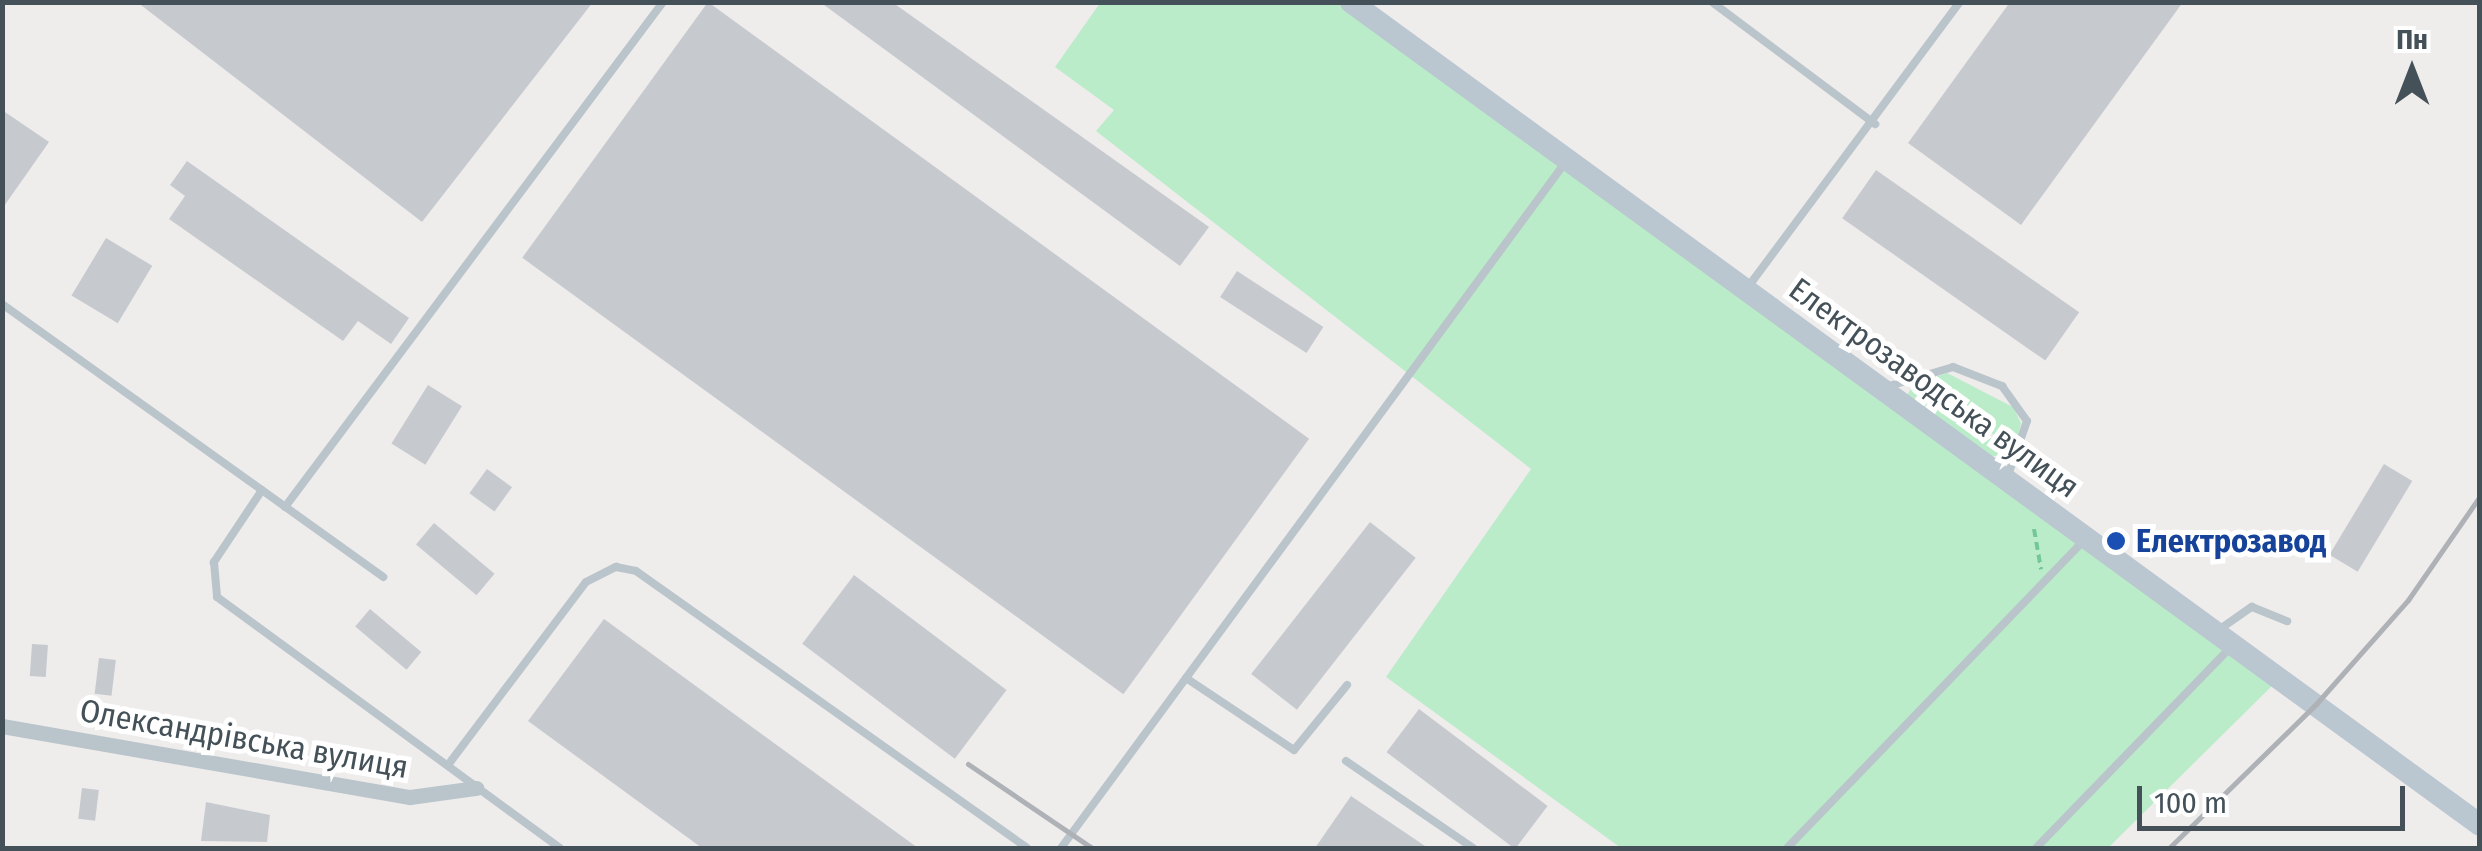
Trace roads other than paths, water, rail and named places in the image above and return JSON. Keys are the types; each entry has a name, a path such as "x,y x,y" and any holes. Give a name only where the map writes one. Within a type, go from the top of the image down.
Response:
{"main road":[{"name":"Електрозаводська вулиця","path":"1351,2 2480,825"}],"street":[{"name":"Олександрівська вулиця","path":"2,726 410,798 476,788"}],"lane":[{"path":"285,507 662,2"},
{"path":"1712,2 1876,124"},
{"path":"1746,291 1876,124 1960,2"},
{"path":"1061,848 1566,160"},
{"path":"2,304 383,578"},
{"path":"1874,384 1942,368 1987,378 2025,411 2017,452 2006,480"},
{"path":"262,490 214,562 217,598 560,848"},
{"path":"1787,848 2086,538"},
{"path":"448,765 586,582 616,567 636,571 1026,848"},
{"path":"2036,848 2252,607 2287,621"},
{"path":"1186,678 1294,750 1348,685"},
{"path":"1346,761 1473,848"}],"railway":[{"path":"2169,848 2316,704 2408,600 2480,496"},
{"path":"968,764 1092,848"}],"place":[{"name":"Електрозавод","path":"2116,541"}]}
